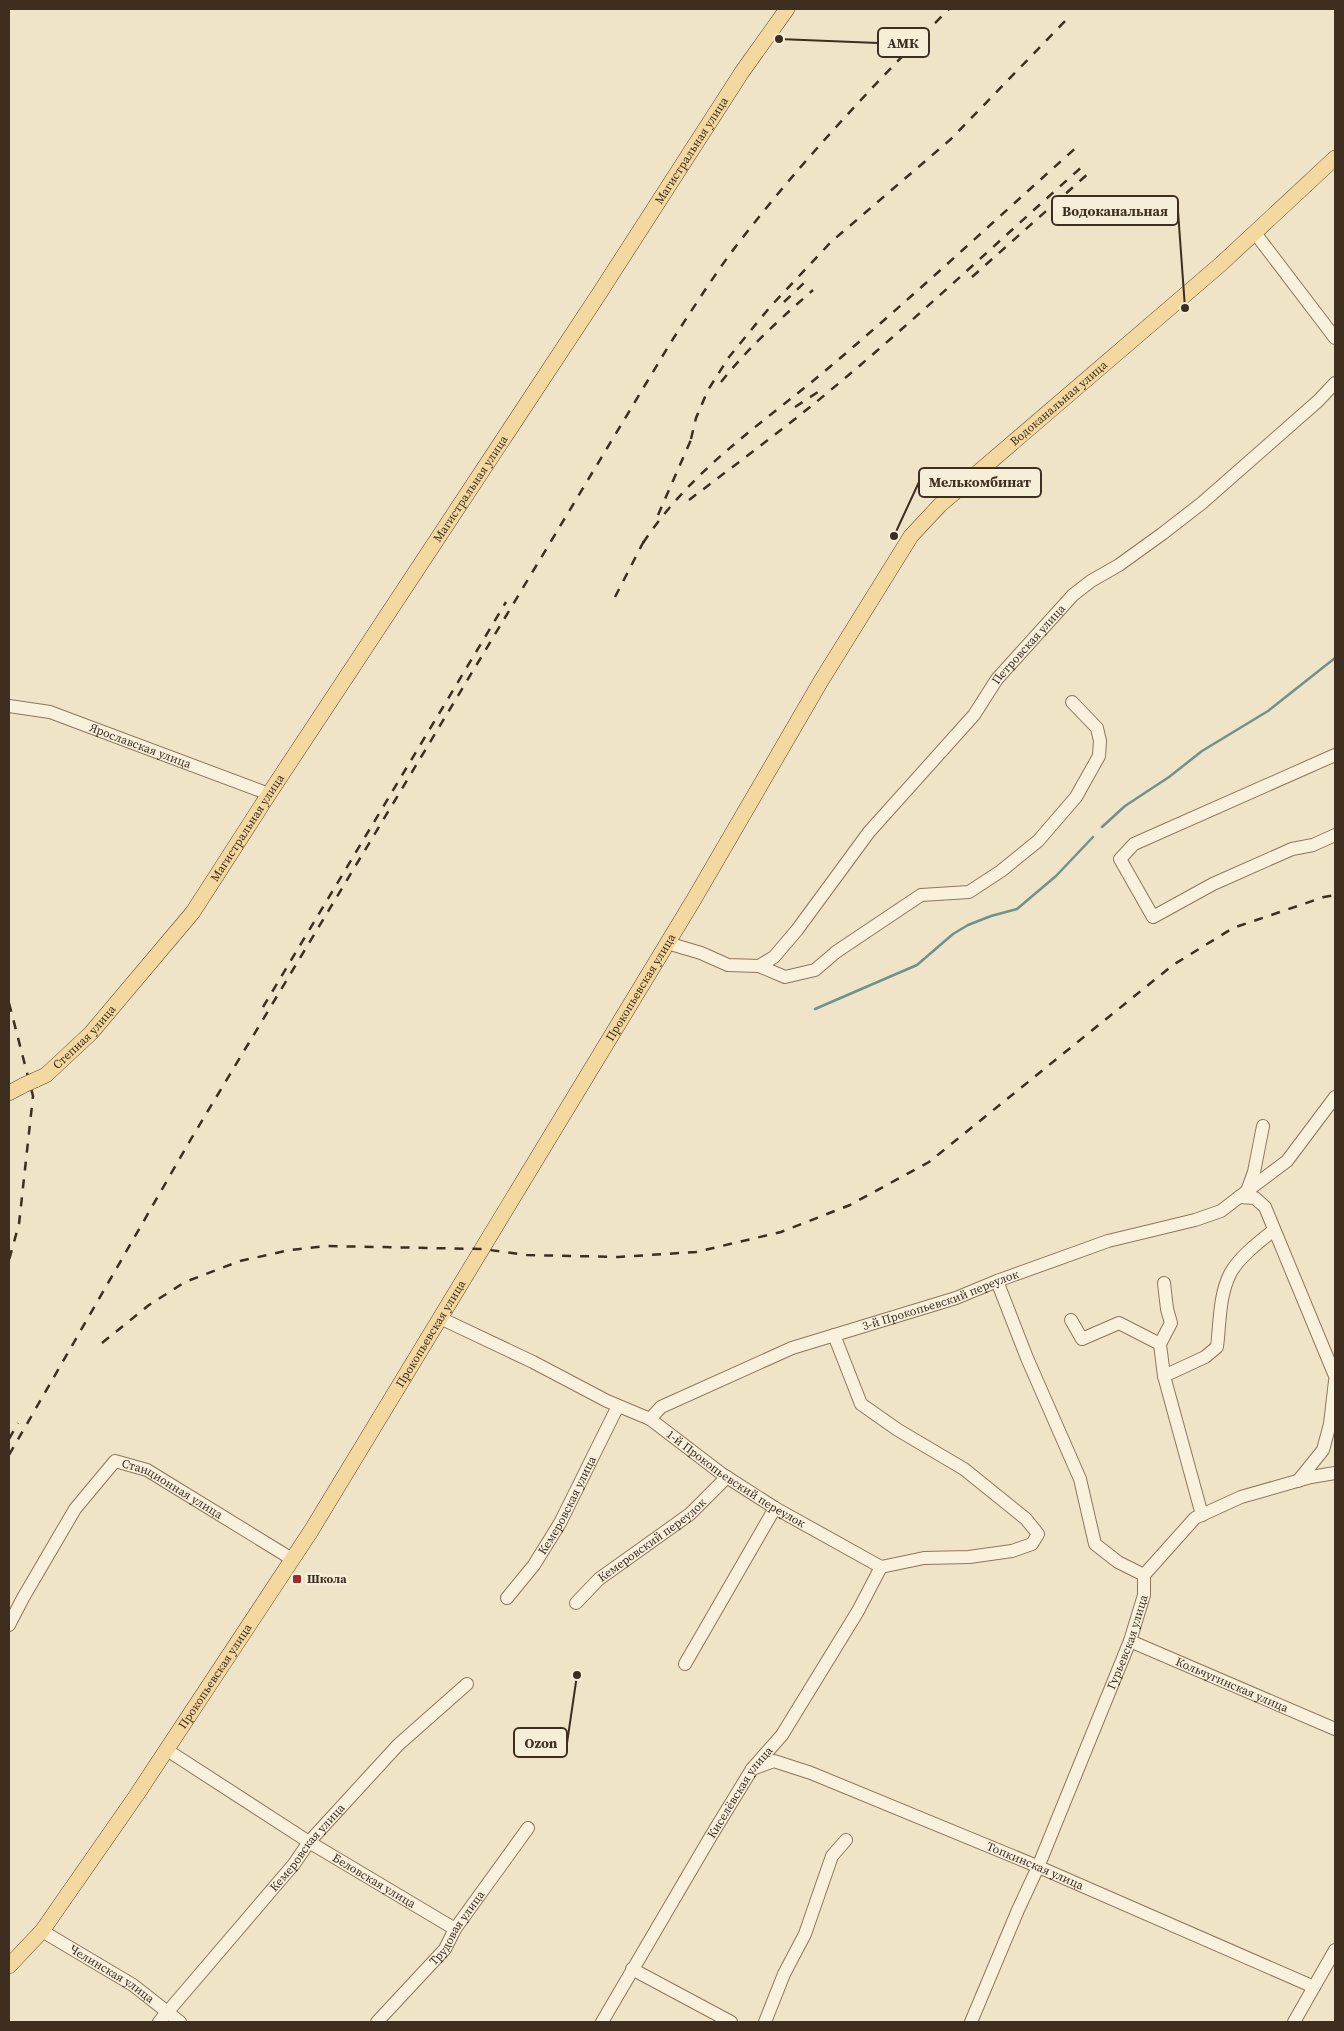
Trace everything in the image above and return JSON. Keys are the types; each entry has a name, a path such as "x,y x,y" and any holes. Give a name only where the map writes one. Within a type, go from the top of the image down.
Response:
{"main road":[{"name":"Магистральная улица","path":"149,966 194,912 269,794 784,10"},
{"name":"Водоканальная улица","path":"821,681 911,536 940,505 1214,270 1335,158"},
{"name":"Прокопьевская улица","path":"9,1966 42,1931 166,1750 292,1559 693,901 821,681"},
{"name":"Степная улица","path":"9,1093 46,1075 91,1034 149,966"}],"street":[{"path":"1254,233 1335,338"},
{"name":"Петровская улица","path":"759,966 774,957 797,930 869,832 974,715 997,679 1073,595 1091,581 1119,565 1202,503 1318,401 1335,383"},
{"path":"674,944 728,965 759,966 785,976 815,970 836,952 921,895 969,892 1038,841 1076,797 1099,756 1100,741 1097,728 1072,702"},
{"name":"Ярославская улица","path":"9,706 50,712 269,794"},
{"path":"1335,755 1134,844 1120,859 1152,917 1213,884 1292,849 1313,845 1335,835"},
{"name":"3-й Прокопьевский переулок","path":"650,1419 661,1407 792,1348 956,1298 997,1281 1108,1241 1195,1220 1221,1210 1287,1161 1335,1097"},
{"path":"1263,1126 1254,1172 1243,1194 1255,1198 1265,1207 1335,1376"},
{"path":"1164,1376 1205,1357 1217,1347 1220,1313 1230,1273 1252,1248 1274,1230"},
{"path":"997,1281 1027,1358 1080,1479 1095,1544 1118,1562 1144,1575 1195,1518 1241,1497 1335,1472"},
{"path":"1164,1283 1167,1309 1171,1323 1160,1344 1164,1376 1202,1515"},
{"name":"1-й Прокопьевский переулок","path":"440,1318 533,1362 618,1406 650,1419 727,1477 775,1508 881,1567"},
{"path":"1071,1320 1082,1340 1119,1323 1160,1344"},
{"path":"834,1335 861,1404 898,1430 964,1469 1026,1519 1038,1534 1032,1544 1012,1551 969,1557 924,1558 881,1567"},
{"path":"1298,1481 1323,1450 1330,1424 1335,1381"},
{"name":"Кемеровская улица","path":"507,1598 534,1565 560,1523 618,1406"},
{"name":"Станционная улица","path":"9,1625 75,1509 115,1461 147,1470 292,1559"},
{"name":"Кемеровский переулок","path":"576,1603 599,1579 690,1514 727,1477"},
{"path":"685,1664 775,1508"},
{"name":"Киселёвская улица","path":"602,2022 752,1769 782,1735 858,1611 881,1567"},
{"name":"Гурьевская улица","path":"971,2022 1038,1867 1130,1641 1144,1595 1144,1575"},
{"name":"Кольчугинская улица","path":"1130,1641 1335,1729"},
{"name":"Кемеровская улица","path":"159,2022 294,1864 309,1842 398,1745 467,1684"},
{"name":"Беловская улица","path":"166,1750 309,1842 455,1929"},
{"name":"Топкинская улица","path":"752,1769 774,1761 811,1774 1038,1867 1314,1987"},
{"name":"Трудовая улица","path":"377,2022 445,1949 455,1929 528,1828"},
{"path":"765,2022 784,1974 805,1934 832,1856 846,1840"},
{"name":"Челинская улица","path":"42,1931 133,1985 180,2022"},
{"path":"1294,2022 1335,1950"},
{"path":"632,1969 731,2022"}],"waterway":[{"path":"1102,827 1125,806 1169,777 1202,751 1268,711 1335,658"},
{"path":"815,1009 917,965 953,934 968,925 1017,909 1056,876 1093,837"}],"railway":[{"path":"9,1455 191,1139 671,342 730,254 781,190 863,97 949,9"},
{"path":"691,439 696,418 708,390 729,357 770,307 831,242 951,139 1071,15"},
{"path":"643,543 663,515 707,468 863,338 1078,146"},
{"path":"689,500 784,428 850,374 1084,165"},
{"path":"972,277 1090,172"},
{"path":"784,302 806,281"},
{"path":"721,382 754,345 813,290"},
{"path":"795,407 818,392"},
{"path":"658,515 694,433"},
{"path":"615,597 646,537"},
{"path":"263,1007 506,602"},
{"path":"102,1343 149,1305 185,1282 240,1261 290,1250 326,1246 482,1249 527,1255 618,1257 696,1252 781,1232 850,1205 929,1162 1173,965 1233,928 1335,895"},
{"path":"9,1003 33,1096 19,1224 9,1260"},
{"path":"9,1439 18,1423"}],"place":[{"name":"АМК","path":"779,39"},
{"name":"Водоканальная","path":"1185,308"},
{"name":"Мелькомбинат","path":"894,536"},
{"name":"Школа","path":"297,1579"},
{"name":"Ozon","path":"577,1675"}]}
